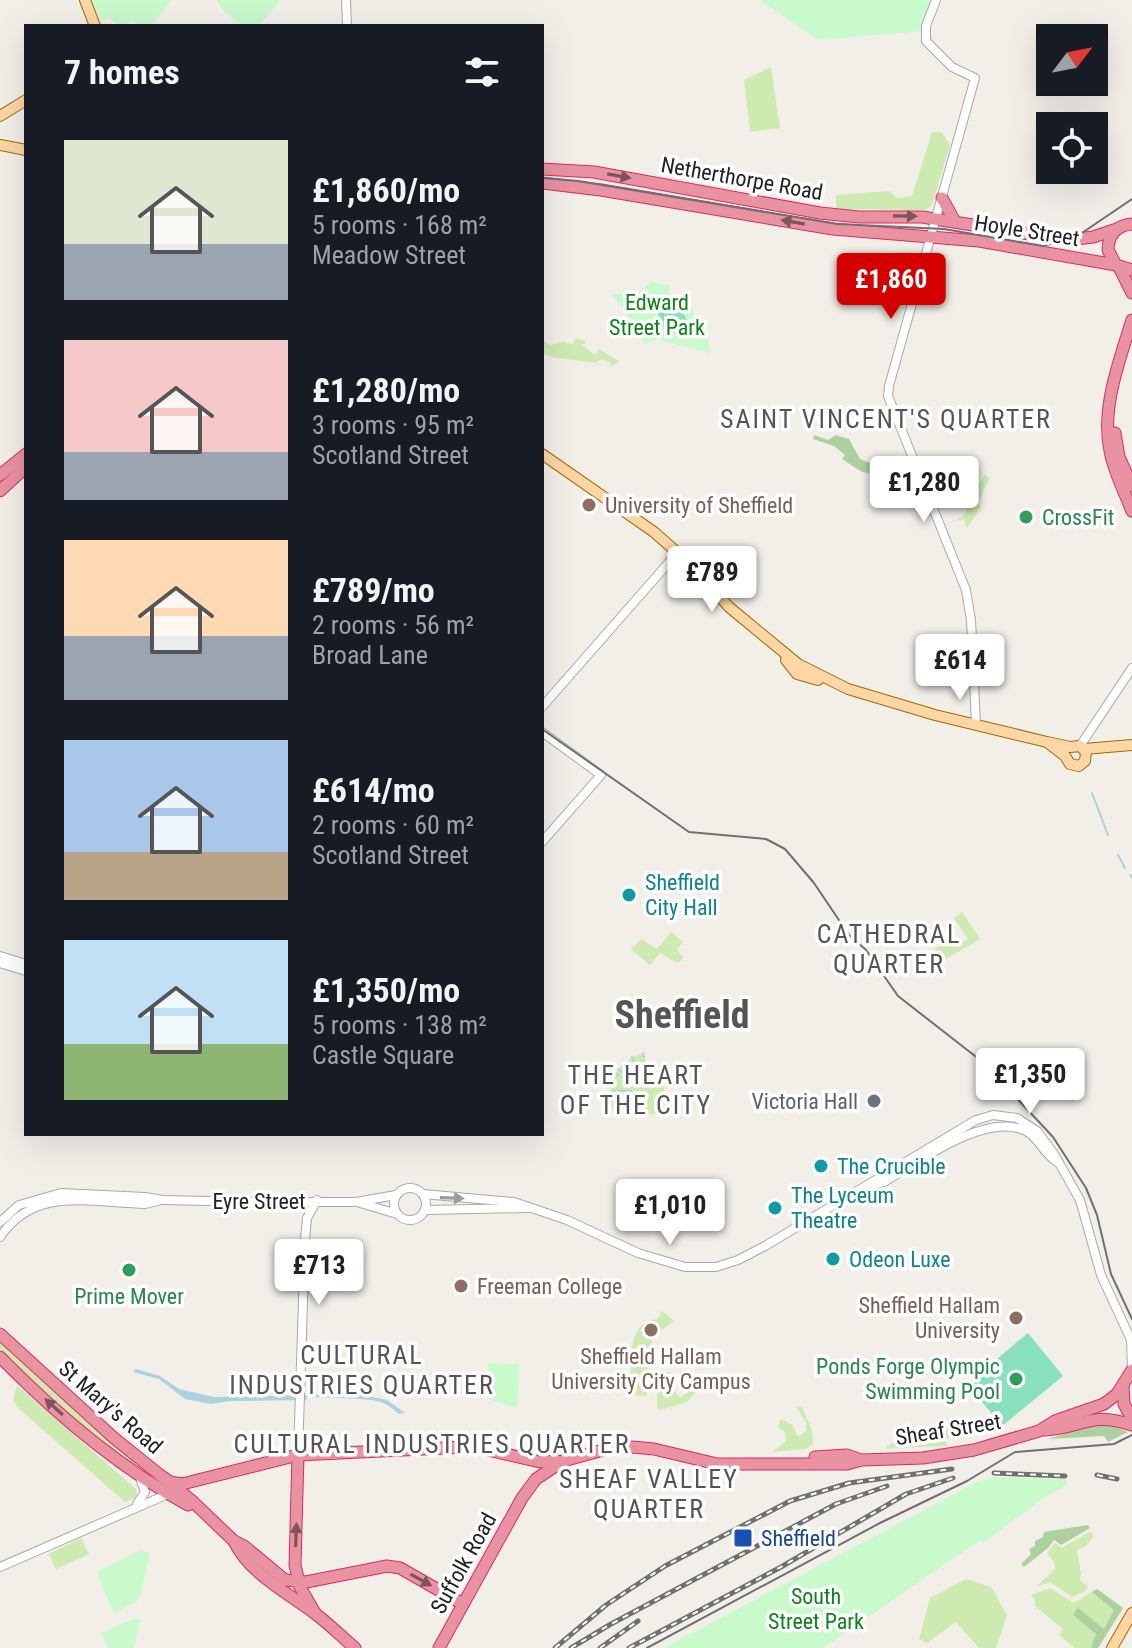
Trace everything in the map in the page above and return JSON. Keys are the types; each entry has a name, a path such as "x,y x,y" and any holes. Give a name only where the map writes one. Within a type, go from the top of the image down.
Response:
{"highway":[{"name":"Netherthorpe Road","path":"544,169 603,173 820,213 936,218"},
{"name":"Netherthorpe Road","path":"544,183 833,229 930,237"},
{"path":"942,198 954,220"},
{"path":"1132,213 1110,239 1108,250 1132,293"},
{"name":"Hoyle Street","path":"936,218 1068,240 1096,236 1123,226"},
{"name":"Hoyle Street","path":"930,237 979,241 1132,270"},
{"path":"1132,320 1112,389 1108,438 1114,467 1132,511"},
{"path":"1132,343 1118,391 1114,421 1119,457 1132,486"},
{"path":"0,475 24,456"},
{"path":"0,491 24,469"},
{"name":"St Mary's Road","path":"0,1334 67,1397 234,1541 285,1580 299,1583 315,1613"},
{"name":"St Mary's Road","path":"0,1357 70,1422 136,1475 197,1508"},
{"path":"1132,1370 1123,1386 1124,1404 1132,1419"},
{"name":"Sheaf Street","path":"1039,1431 1055,1421 1104,1404 1123,1386"},
{"name":"Sheaf Street","path":"161,1476 182,1484 298,1455 465,1447 540,1462 563,1461 607,1449 632,1447 717,1464 787,1463 795,1459 847,1455 861,1460 923,1458 974,1450 1039,1431 1100,1418 1132,1425"},
{"path":"298,1455 295,1565 299,1583 377,1566 400,1568 463,1604"},
{"path":"510,1456 522,1465 530,1480"},
{"name":"Sheaf Street","path":"530,1480 563,1461"},
{"name":"Suffolk Road","path":"439,1648 540,1462"},
{"path":"161,1476 168,1486 168,1494"},
{"name":"St Mary's Road","path":"234,1541 239,1552 254,1567 355,1648"}],"main road":[{"path":"85,0 96,24"},
{"path":"0,116 24,101"},
{"path":"0,145 24,150"},
{"path":"544,455 648,527 678,552 725,604 802,670 832,683 1077,751 1132,745"},
{"path":"1112,1648 1132,1613"}],"street":[{"path":"346,0 347,24"},
{"path":"936,0 925,32 926,41 952,67 975,78 889,386 890,405 966,590 972,622 976,724"},
{"path":"544,705 678,552"},
{"path":"1077,751 1132,668"},
{"path":"544,733 601,775 544,840"},
{"path":"0,956 24,963"},
{"path":"0,963 24,970"},
{"path":"528,1208 425,1210 410,1220 397,1214 394,1206 396,1195 408,1188 440,1198 499,1199 567,1220 659,1260 685,1267 708,1268 738,1260 869,1185 884,1182 976,1120 989,1116 1017,1118 1031,1125 1065,1174 1086,1215 1101,1275 1131,1340 1132,1370"},
{"path":"901,1168 973,1132 1006,1127 1025,1131 1057,1162"},
{"path":"93,1194 111,1203"},
{"name":"Eyre Street","path":"0,1237 14,1219 26,1211 72,1196 93,1194 163,1200 356,1202 396,1195"},
{"path":"423,1194 425,1210"},
{"name":"Eyre Street","path":"0,1222 13,1209 48,1195 111,1203 145,1204 163,1200"},
{"path":"307,1218 317,1200"},
{"path":"294,1201 304,1210 307,1218 298,1455"},
{"name":"Eyre Street","path":"356,1202 397,1214"},
{"path":"1122,1319 1132,1326"},
{"path":"299,1431 303,1442 315,1454"},
{"path":"132,1508 145,1492 142,1481 136,1475"},
{"path":"0,1567 168,1494"}],"green space":[{"path":"91,0 172,0 152,24 133,21 117,24 109,18 101,21"},
{"path":"217,0 280,0 261,24 240,24 223,10"},
{"path":"760,0 936,0 923,31 818,40"},
{"path":"771,67 780,128 750,132 744,80"},
{"path":"932,132 942,132 950,145 932,205 926,210 836,209 836,195 889,191 897,198 912,196"},
{"name":"Edward Street Park","path":"652,282 669,285 670,296 687,299 709,344 710,353 657,339 644,345 641,333 611,294 636,294"},
{"path":"668,304 685,315 687,328 683,333 670,333 659,322 658,310"},
{"path":"576,338 587,342 582,345 595,355 599,349 619,361 610,366 610,362 601,359 596,363 544,354 544,340 550,345 563,342 572,344"},
{"path":"814,435 828,440 836,435 849,439 860,459 880,467 908,504 898,506 874,474 862,472 842,459 845,455 834,446 813,439"},
{"path":"956,459 964,482 973,493 993,462 985,475 990,478 977,503 981,507 967,528 964,519 949,523 964,516 969,503 951,463"},
{"path":"962,912 980,939 921,971 917,963 949,938 955,947 968,939 954,918"},
{"path":"671,932 683,942 677,950 683,958 680,962 660,953 650,965 631,949 641,939 657,949"},
{"path":"641,1053 663,1084 668,1106 663,1113 615,1116 610,1096 613,1078 624,1064"},
{"path":"662,1311 674,1321 653,1336 649,1358 641,1359 641,1365 649,1365 647,1396 631,1395 635,1337 640,1328 658,1319"},
{"name":"Ponds Forge Olympic Swimming Pool","path":"1028,1333 1063,1376 1002,1426 967,1384"},
{"path":"0,1339 46,1385 152,1478 113,1451 53,1400 0,1349"},
{"path":"488,1363 519,1364 517,1408 489,1399"},
{"path":"658,1370 672,1373 678,1381 671,1387 680,1398 713,1373 687,1402 660,1410 657,1408"},
{"path":"17,1385 136,1489 137,1497 125,1502 17,1407 13,1400"},
{"path":"796,1407 802,1407 812,1430 813,1444 806,1449 773,1452 786,1441 785,1432 778,1427 781,1419 792,1425 798,1437 807,1430 807,1424"},
{"path":"972,1421 973,1424 945,1440 948,1446 884,1449 895,1441"},
{"path":"1101,1421 1128,1432 1108,1442 1104,1436 1048,1439"},
{"name":"South Street Park","path":"995,1477 1065,1479 1068,1484 1039,1501 983,1543 980,1540 823,1648 664,1648 977,1482"},
{"path":"1088,1525 1090,1528 1061,1545 1054,1540 1024,1567 1021,1564 1044,1532"},
{"path":"1091,1531 1093,1537 1086,1546 1077,1550 1080,1580 1088,1587 1084,1592 1072,1597 1050,1582 1036,1587 1055,1569 1047,1553 1055,1543 1062,1548"},
{"path":"81,1538 89,1554 56,1569 49,1554"},
{"path":"140,1550 150,1553 140,1597 135,1603 113,1613 97,1572"},
{"path":"966,1579 991,1587 1007,1615 996,1648 979,1648 956,1622 927,1643 919,1639 930,1598"},
{"path":"1050,1588 1074,1603 1097,1589 1123,1608 1098,1648 1075,1648 1059,1635 1063,1629 1035,1606 1031,1595"},
{"path":"1097,1589 1123,1608 1098,1648 1091,1648 1096,1634 1073,1615 1078,1608 1104,1629 1114,1610 1092,1592"},
{"path":"135,1618 140,1620 134,1648 109,1648 101,1633"}],"water":[{"path":"136,1369 160,1376 179,1389 214,1397 359,1394 387,1400 405,1413 399,1414 377,1401 346,1398 307,1397 306,1400 211,1404 185,1399 159,1379 133,1372"}],"waterway":[{"path":"1092,793 1108,835"},
{"path":"1118,855 1125,868"},
{"path":"643,1053 644,1057"},
{"path":"632,1057 634,1061"},
{"path":"644,1061 648,1074"},
{"path":"635,1063 641,1075"},
{"path":"618,1069 622,1072"},
{"path":"615,1073 619,1076"},
{"path":"624,1073 635,1081"},
{"path":"622,1077 633,1084"},
{"path":"610,1092 615,1091"},
{"path":"618,1091 631,1091"},
{"path":"619,1096 631,1094"},
{"path":"611,1097 616,1096"},
{"path":"624,1109 634,1101"},
{"path":"641,1113 642,1108"},
{"path":"617,1115 622,1111"}],"tram line":[{"path":"544,178 578,181 837,224 944,229 1043,246 1076,237 1132,199"},
{"path":"544,730 689,832 766,839 785,849 814,883 849,935 866,950 898,996 984,1063 1053,1137 1086,1188 1097,1215 1111,1274 1132,1319"},
{"path":"647,1648 880,1523 967,1481 1015,1452 1114,1444 1132,1435"}],"railway":[{"path":"555,1648 606,1605 665,1566 790,1501 849,1483 952,1469"},
{"path":"994,1473 1065,1476"},
{"path":"1097,1475 1117,1479"},
{"path":"629,1648 781,1567 906,1494 953,1478"},
{"path":"571,1648 836,1504 887,1486"},
{"path":"600,1648 638,1621"}],"place":[{"name":"University of Sheffield","path":"589,505"},
{"name":"CrossFit","path":"1026,517"},
{"name":"Sheffield City Hall","path":"629,895"},
{"name":"Victoria Hall","path":"874,1101"},
{"name":"The Crucible","path":"821,1166"},
{"name":"The Lyceum Theatre","path":"775,1208"},
{"name":"Odeon Luxe","path":"833,1259"},
{"name":"Prime Mover","path":"129,1270"},
{"name":"Freeman College","path":"461,1286"},
{"name":"Sheffield Hallam University","path":"1016,1318"},
{"name":"Sheffield Hallam University City Campus","path":"651,1330"},
{"name":"Ponds Forge Olympic Swimming Pool","path":"1016,1379"},
{"name":"Sheffield","path":"743,1538"}],"district":[{"name":"SAINT VINCENT'S QUARTER","path":"886,419"},
{"name":"CATHEDRAL QUARTER","path":"889,949"},
{"name":"Sheffield","path":"682,1015"},
{"name":"THE HEART OF THE CITY","path":"636,1090"},
{"name":"CULTURAL INDUSTRIES QUARTER","path":"362,1370"},
{"name":"CULTURAL INDUSTRIES QUARTER","path":"432,1444"},
{"name":"SHEAF VALLEY QUARTER","path":"649,1494"}]}
